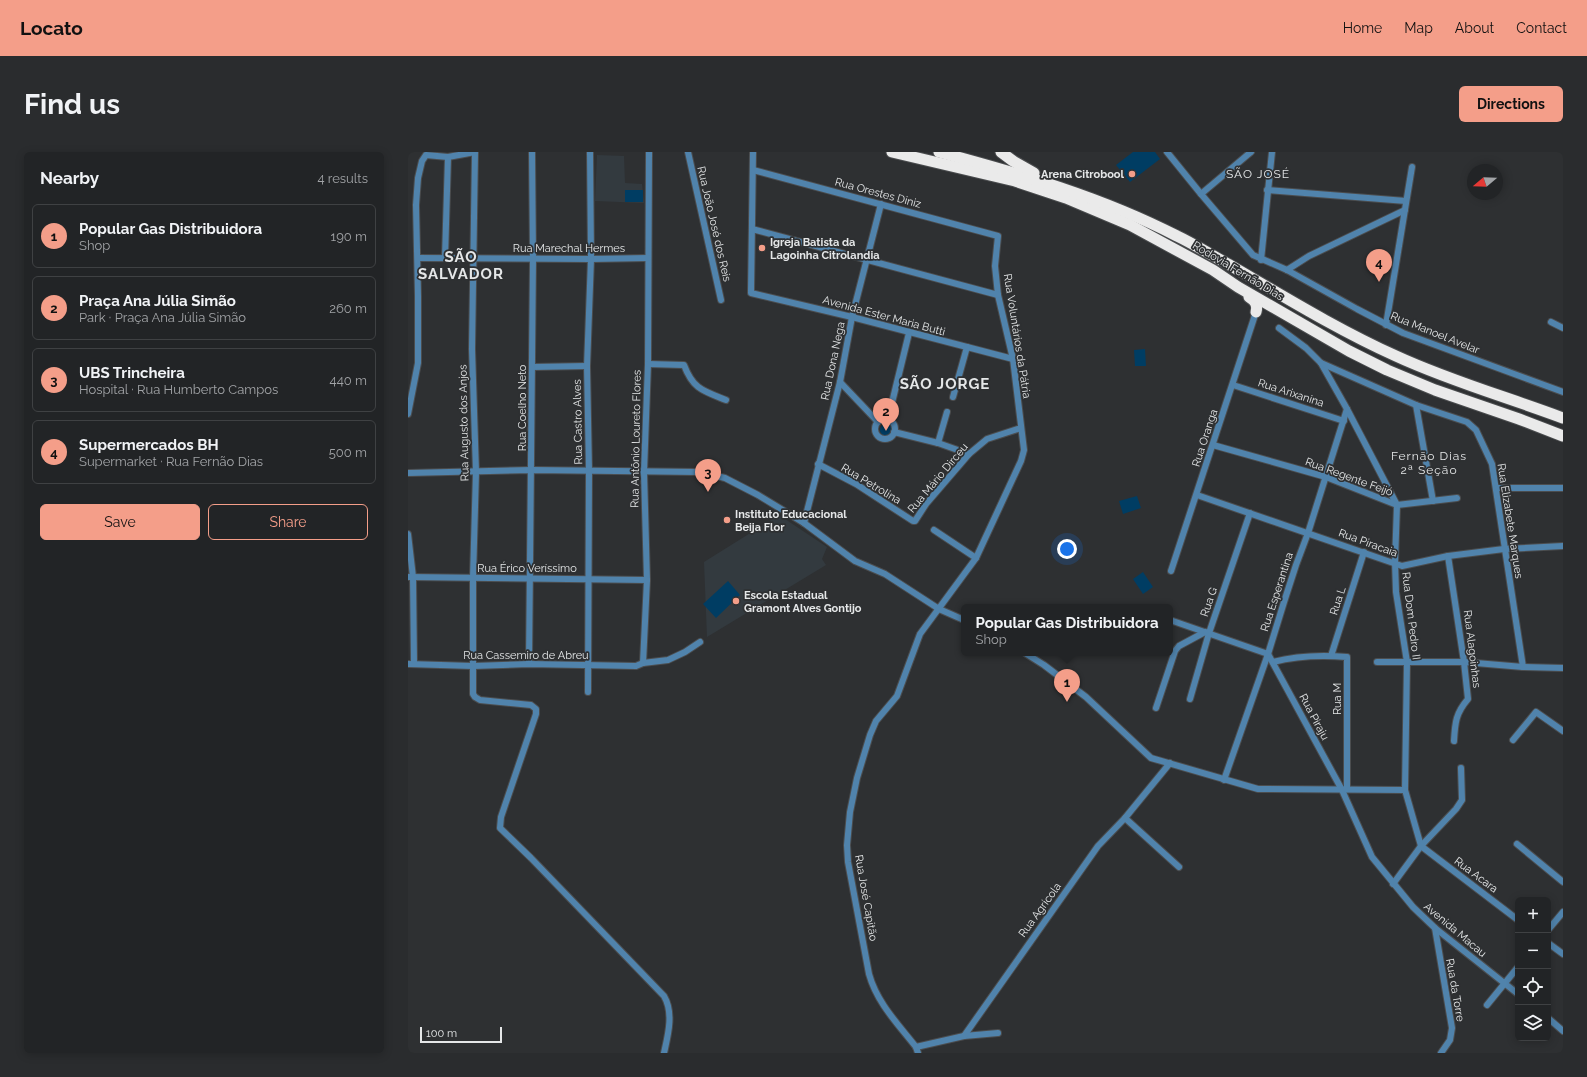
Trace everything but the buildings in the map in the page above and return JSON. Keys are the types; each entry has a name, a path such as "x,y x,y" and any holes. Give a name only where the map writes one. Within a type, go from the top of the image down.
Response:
{"highway":[{"name":"Rodovia Fernão Dias","path":"892,152 1014,181 1066,198 1130,225 1213,270 1238,287 1349,351 1387,370 1435,390 1563,436"},
{"name":"Rodovia Fernão Dias","path":"938,152 1017,173 1082,194 1129,214 1178,236 1355,336 1396,356 1427,370 1563,418"},
{"path":"1001,152 1032,172 1073,187 1082,194"},
{"path":"1238,287 1255,301 1257,307 1256,312"}],"street":[{"path":"408,414 418,363 418,258 416,204 418,178 422,161 426,155 448,157 476,152"},
{"name":"Rua Augusto dos Anjos","path":"476,152 472,349 476,472 473,578 473,694 480,700 529,704 536,709 536,718 501,817 500,828 664,996 668,1002 669,1011 669,1031 664,1053"},
{"name":"Rua Coelho Neto","path":"529,664 532,470 532,152"},
{"name":"Rua Castro Alves","path":"588,692 589,471 587,366 590,259 590,152"},
{"name":"Rua Antônio Loureto Flores","path":"643,663 647,580 644,472 648,364 649,152"},
{"name":"Rua João José dos Reis","path":"688,152 721,300"},
{"path":"753,152 752,229 998,294"},
{"path":"1167,152 1253,255 1261,260 1272,152"},
{"path":"1201,194 1251,152"},
{"path":"445,258 448,157"},
{"path":"1386,325 1412,167"},
{"name":"Rua Orestes Diniz","path":"753,170 998,236"},
{"path":"1267,190 1406,201"},
{"name":"Rua Dona Nega","path":"804,523 840,382 852,317 881,204"},
{"path":"1287,270 1309,256 1405,210"},
{"name":"Avenida Ester Maria Butti","path":"752,229 751,293 1013,358"},
{"name":"Rua Voluntários da Pátria","path":"939,609 976,558 1021,461 1024,450 1013,358 998,294 995,266 998,236"},
{"name":"Rua Marechal Hermes","path":"418,258 648,258"},
{"name":"Rua Manoel Avelar","path":"1261,260 1287,270 1403,333 1562,390"},
{"name":"Rua Oranga","path":"1171,571 1256,312"},
{"path":"1551,322 1563,328"},
{"name":"Rua Dom Pedro II","path":"1279,328 1306,348 1321,363 1347,409 1397,505 1395,562 1396,592 1407,662 1405,790 1421,846"},
{"path":"888,420 909,333"},
{"path":"953,397 966,347"},
{"name":"Rua Elizabete Marques","path":"1321,363 1416,405 1467,422 1476,430 1492,464 1497,488 1504,549 1523,667"},
{"path":"648,364 684,365 688,377 694,385 726,400"},
{"path":"532,367 587,366"},
{"path":"840,382 878,422"},
{"name":"Rua Arixanina","path":"1233,385 1344,421"},
{"path":"1416,405 1433,501"},
{"name":"Rua Esperantina","path":"1224,780 1268,654 1347,409"},
{"path":"938,443 947,412"},
{"path":"878,422 888,420 893,423 894,432"},
{"path":"878,422 876,431 882,438 888,438 894,432"},
{"name":"Rua Mário Dirceu","path":"913,521 915,521 926,504 969,454 987,439 1021,428"},
{"path":"894,432 938,443 969,454"},
{"name":"Rua Regente Feijó","path":"1213,445 1326,476 1397,505 1457,498"},
{"name":"Rua Petrolina","path":"818,464 856,484 913,521"},
{"path":"408,473 532,470 700,472 725,478 758,495 804,523 855,561 885,574 939,609 961,619"},
{"path":"1497,488 1563,488"},
{"name":"Rua Piracaia","path":"1197,495 1395,562 1402,566 1448,556 1504,549 1563,546"},
{"name":"Rua G","path":"1190,699 1207,632 1250,513"},
{"path":"934,530 976,558"},
{"path":"408,534 411,577 411,664"},
{"name":"Rua L","path":"1331,656 1364,552"},
{"name":"Rua Alagoinhas","path":"1448,556 1468,699 1461,707 1455,721 1454,741"},
{"name":"Rua Érico Veríssimo","path":"411,577 530,579 589,578 647,580"},
{"name":"Rua José Capitão","path":"917,1050 879,1000 872,987 848,862 847,845 857,778 870,735 876,721 897,696 920,634 939,609"},
{"path":"1173,621 1268,654"},
{"path":"1156,708 1179,646 1207,632"},
{"path":"643,663 668,660 685,652 700,642"},
{"name":"Rua Piraju","path":"1268,654 1344,790"},
{"path":"1030,656 1086,697 1151,758 1258,790 1405,790"},
{"path":"1273,662 1284,659 1331,656"},
{"name":"Rua M","path":"1331,656 1347,657 1344,790"},
{"path":"1376,662 1464,662 1523,667 1563,668"},
{"name":"Rua Cassemiro de Abreu","path":"411,664 473,666 529,664 636,666 643,663"},
{"path":"1513,740 1536,712 1563,731"},
{"name":"Rua Agricola","path":"964,1036 1098,846 1125,818 1170,763"},
{"path":"1393,884 1421,846 1456,809 1462,800 1461,768"},
{"name":"Avenida Macau","path":"1344,790 1372,857 1393,884 1413,907 1435,928 1515,991"},
{"path":"1125,818 1179,868"},
{"path":"1517,844 1563,882"},
{"name":"Rua Acara","path":"1421,846 1515,918"},
{"path":"1551,926 1563,912"},
{"name":"Rua da Torre","path":"1435,928 1452,1028 1450,1040 1441,1053"},
{"path":"1551,945 1563,954"},
{"path":"1488,1005 1516,969"},
{"path":"1551,1020 1563,1030"},
{"path":"917,1050 964,1036 998,1033"}],"shaded area":[{"name":"Arena Citrobool","path":"1133,152 1155,152 1160,159 1130,182 1116,165"},
{"path":"597,155 624,156 625,183 642,184 644,203 595,201"},
{"path":"625,190 643,190 643,202 625,202"},
{"path":"1145,349 1146,366 1135,366 1134,350"},
{"path":"884,424 888,424 892,430 888,436 884,436 880,432 880,428"},
{"path":"1137,496 1141,508 1123,514 1119,501"},
{"name":"Escola Estadual Gramont Alves Gontijo","path":"779,515 827,547 822,559 826,565 707,637 704,562"},
{"path":"1143,572 1153,587 1143,594 1133,579"},
{"path":"728,581 740,595 716,618 703,604"}],"place":[{"name":"Arena Citrobool","path":"1132,174"},
{"name":"Igreja Batista da Lagoinha Citrolandia","path":"762,248"},
{"name":"Supermercados BH","path":"1379,282"},
{"name":"Praça Ana Júlia Simão","path":"886,431"},
{"name":"UBS Trincheira","path":"708,492"},
{"name":"Instituto Educacional Beija Flor","path":"727,520"},
{"name":"Escola Estadual Gramont Alves Gontijo","path":"736,601"},
{"name":"Popular Gas Distribuidora","path":"1067,702"}],"district":[{"name":"SÃO JOSÉ","path":"1258,174"},
{"name":"SÃO SALVADOR","path":"461,266"},
{"name":"SÃO JORGE","path":"945,384"},
{"name":"Fernão Dias 2ª Seção","path":"1429,463"}]}
